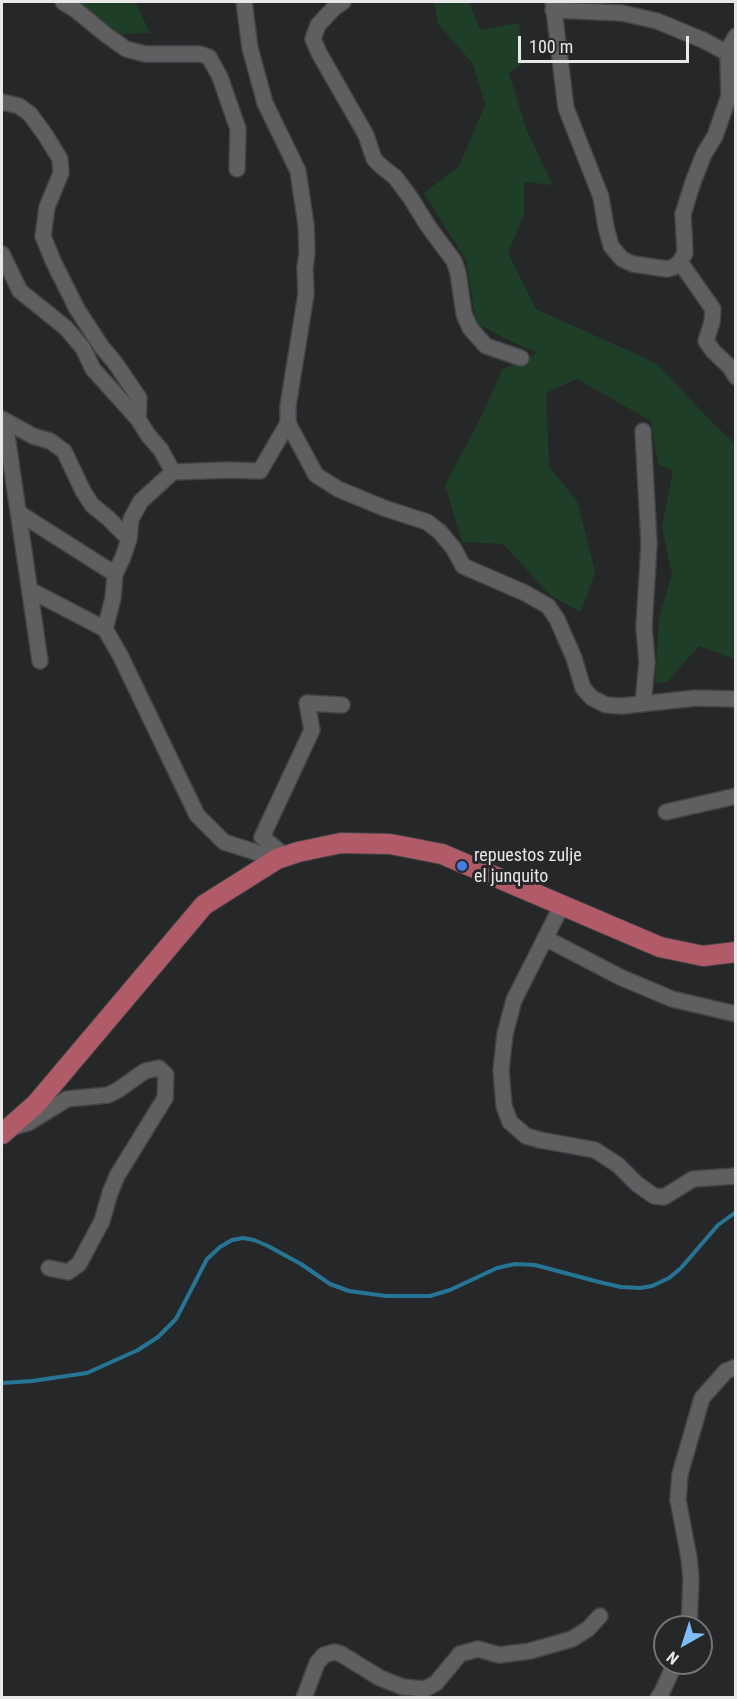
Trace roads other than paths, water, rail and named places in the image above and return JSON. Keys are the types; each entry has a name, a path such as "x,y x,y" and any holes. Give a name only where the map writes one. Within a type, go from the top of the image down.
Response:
{"main road":[{"path":"4,1132 36,1104 204,906 281,858 298,852 341,843 390,844 442,854 660,947 703,956 735,951"}],"street":[{"path":"63,2 126,49 146,54 200,54 209,57 220,76 238,129 237,169"},
{"path":"244,2 250,48 265,103 298,171 306,225 306,294 288,406 288,423 316,475 338,489 384,508 428,522 454,549 463,567 525,593 548,606 557,619 574,658 583,688 592,698 606,705 622,706 696,698 735,699"},
{"path":"344,2 334,8 318,25 314,39 320,53 366,135 374,159 395,177 454,261 464,314 470,328 486,346 521,358"},
{"path":"729,54 703,40 657,21 622,13 553,6 566,108 601,197 611,246 622,259 633,264 667,269 680,262 685,253 683,214 693,182 704,154 715,136 729,96 729,54 735,36"},
{"path":"2,102 19,106 30,114 60,159 61,173 47,207 43,236 52,261 77,309 139,398 138,419"},
{"path":"2,254 20,291 66,328 83,348 93,369 138,419 161,450 173,472"},
{"path":"680,262 713,309 712,322 706,341 730,367 735,377"},
{"path":"3,421 33,436 50,441 64,451 92,505 129,539"},
{"path":"3,421 40,661"},
{"path":"105,629 113,598 115,574 129,539 131,519 141,501 173,472 260,471 288,423"},
{"path":"643,431 649,544 644,627 647,662 643,704"},
{"path":"19,513 115,574"},
{"path":"30,590 105,629 120,655 197,815 225,842 281,858"},
{"path":"281,858 262,837 312,730 307,703 342,705"},
{"path":"666,812 735,796"},
{"path":"562,905 514,1000 505,1034 501,1070 504,1106 510,1122 526,1136 595,1150 618,1165 637,1184 654,1196 664,1197 693,1179 735,1176"},
{"path":"545,938 620,977 672,999 735,1014"},
{"path":"4,1132 27,1123 67,1099 108,1095 145,1071 159,1068 166,1076 165,1098 117,1176 102,1221 79,1264 68,1272 49,1268"},
{"path":"690,1615 691,1579 678,1500 680,1474 702,1398 726,1371 735,1366"},
{"path":"304,1698 317,1663 324,1655 334,1652 380,1678 403,1687 425,1689 436,1683 460,1654 478,1649 499,1654 530,1651 572,1639 588,1629 600,1616"},
{"path":"658,1698 670,1675"}],"waterway":[{"path":"2,1383 87,1373 138,1350 158,1337 176,1319 207,1259 232,1240 243,1238 268,1246 301,1264 330,1284 349,1291 386,1296 430,1296 450,1290 497,1268 515,1264 535,1265 621,1287 640,1288 652,1286 669,1278 681,1268 718,1225 736,1212"}],"place":[{"name":"repuestos zulje el junquito","path":"462,866"}]}
